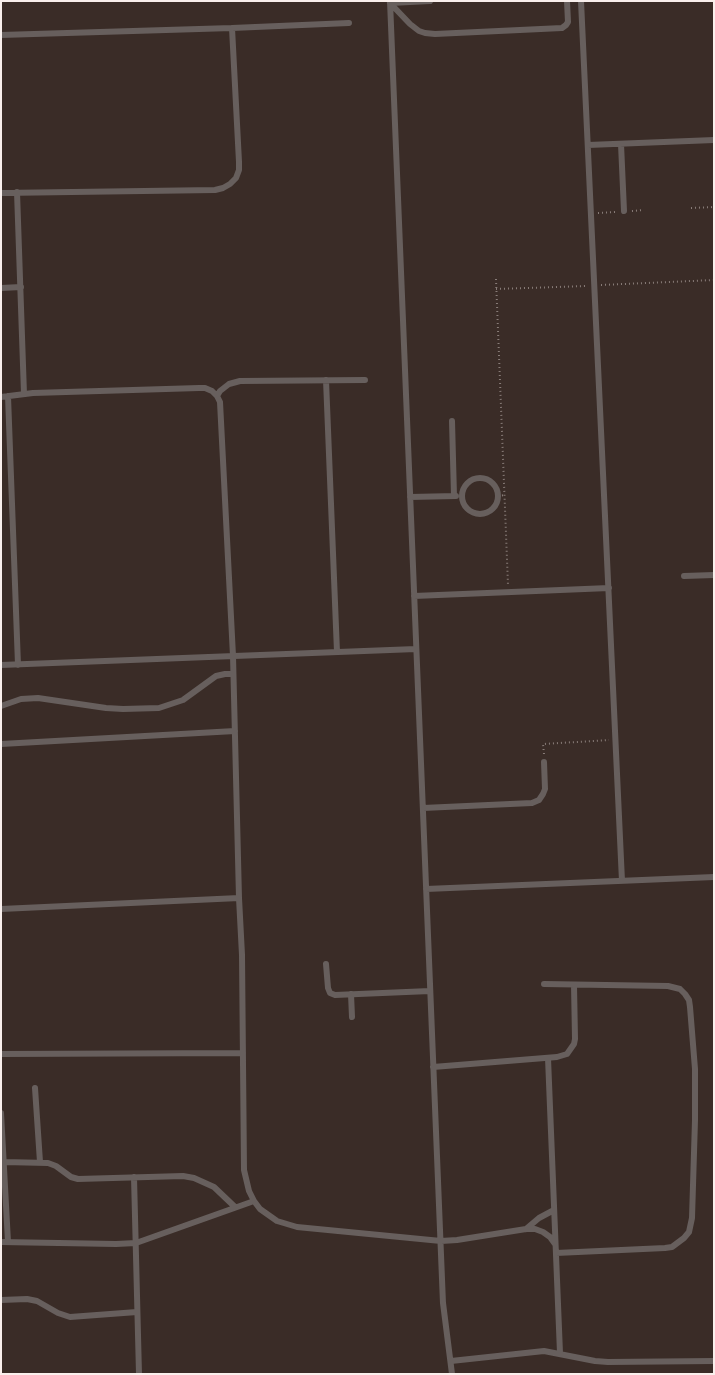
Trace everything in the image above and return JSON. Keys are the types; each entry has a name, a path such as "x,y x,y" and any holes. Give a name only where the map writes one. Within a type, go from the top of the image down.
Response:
{"lane":[{"path":"390,2 430,1"},
{"path":"390,2 410,24 419,31 435,34 562,28 566,26 568,22 567,1"},
{"path":"581,1 622,881"},
{"path":"390,2 443,1303 452,1374"},
{"path":"1,35 349,23"},
{"path":"1,192 215,190 230,184 237,174 239,162 232,28"},
{"path":"588,145 714,140"},
{"path":"621,144 624,211"},
{"path":"18,192 24,394"},
{"path":"1,288 21,287"},
{"path":"326,380 337,652"},
{"path":"217,396 220,391 230,384 240,381 365,380"},
{"path":"1,397 24,394 205,388 212,391 220,402 233,656 239,898 242,956 244,1170 248,1191 254,1201 268,1216 277,1221 297,1227 441,1241 534,1229 543,1232 550,1237 555,1244"},
{"path":"8,396 18,665"},
{"path":"452,421 454,496"},
{"path":"476,478 484,478 491,482 501,496 491,510 484,513 476,513 469,510 464,504 462,496 464,488 468,482 476,478"},
{"path":"410,497 462,496"},
{"path":"684,576 714,575"},
{"path":"414,596 609,588"},
{"path":"1,665 416,649"},
{"path":"1,706 21,699 38,698 106,708 160,708 183,700 216,676 233,674"},
{"path":"1,744 235,731"},
{"path":"423,808 532,803 539,800 545,789 544,762"},
{"path":"426,889 714,877"},
{"path":"1,910 239,898"},
{"path":"326,964 328,988 330,992 335,995 430,991"},
{"path":"544,984 668,986 680,990 685,994 688,1000 693,1044 695,1088 692,1218 688,1232 684,1238 672,1246 665,1248 556,1253"},
{"path":"434,1067 548,1058 567,1054 574,1044 574,985"},
{"path":"351,994 352,1017"},
{"path":"1,1054 243,1053"},
{"path":"548,1058 560,1353"},
{"path":"35,1088 40,1162"},
{"path":"1,1113 8,1242"},
{"path":"4,1162 40,1162 52,1164 65,1174 78,1179 172,1175 194,1178 214,1187 235,1208"},
{"path":"134,1177 139,1374"},
{"path":"1,1242 136,1243 254,1201"},
{"path":"526,1229 539,1218 554,1210"},
{"path":"1,1300 27,1299 37,1301 58,1313 70,1317 137,1312"},
{"path":"451,1361 536,1351 552,1351 595,1361 608,1362 714,1361"}],"path":[{"path":"691,208 714,207"},
{"path":"496,278 501,496 508,592"},
{"path":"496,289 714,280"},
{"path":"544,762 543,744 616,740"}]}
